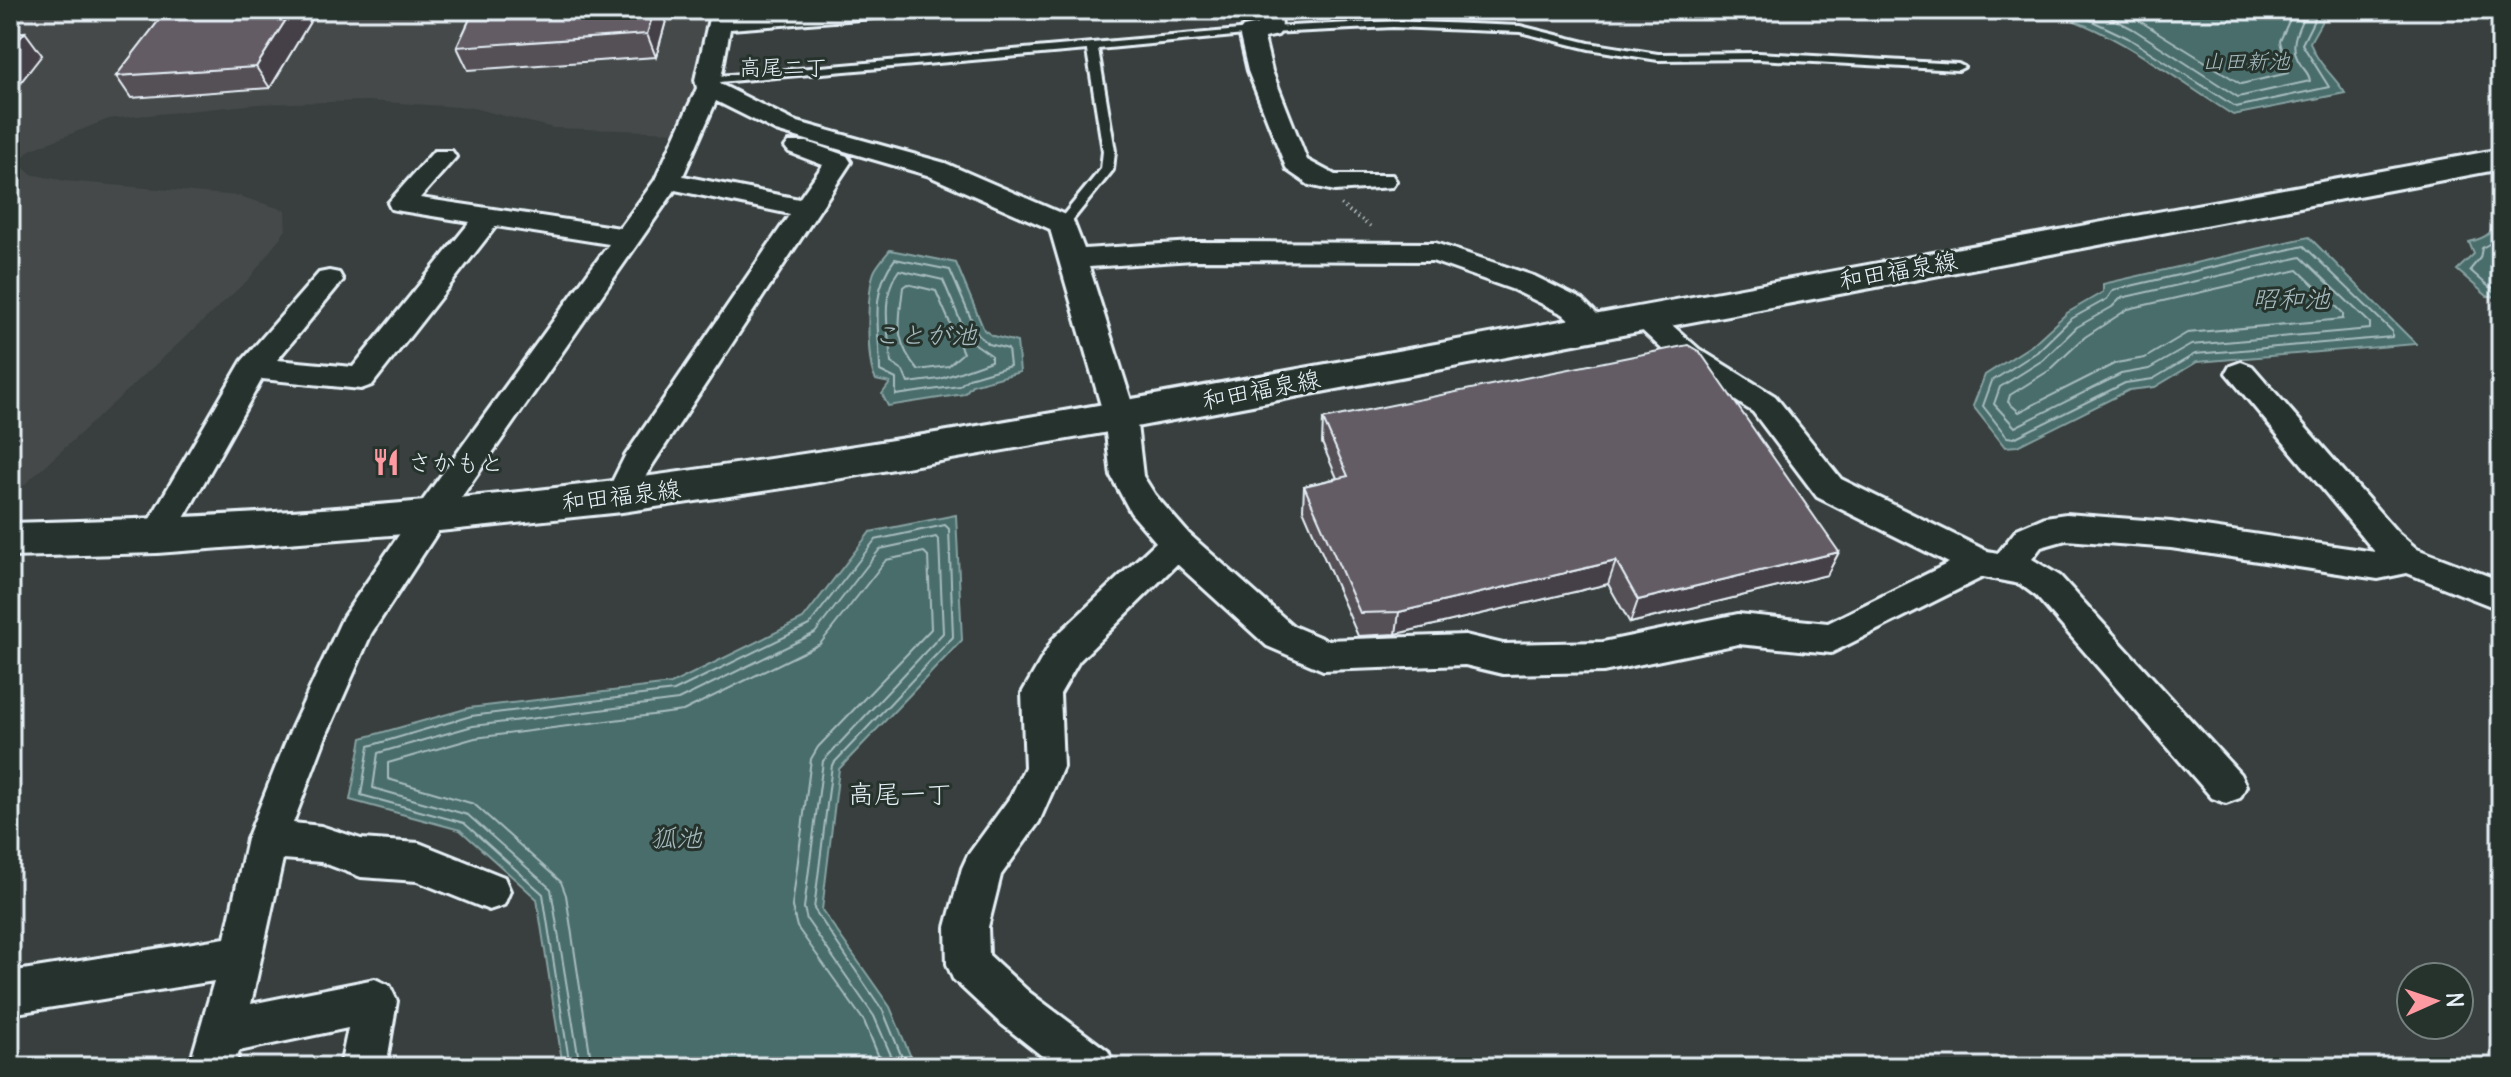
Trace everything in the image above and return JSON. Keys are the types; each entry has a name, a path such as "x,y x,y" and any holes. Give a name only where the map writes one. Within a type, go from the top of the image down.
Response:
{"main road":[{"name":"和田福泉線","path":"10,540 157,536 430,516 622,496 796,471 1120,416 2501,159"}],"street":[{"path":"217,1050 242,956 267,839 307,736 356,627 430,516 668,181 708,84 720,17 886,10"},
{"path":"1264,24 1260,71 1296,164 1318,179 1335,183 1383,181"},
{"path":"708,84 785,126 936,169 1062,224 1120,416 1127,476 1143,504 1177,543 1280,636 1323,655 1465,650 1503,659 1603,657 1635,653 1738,629 1831,638 1993,565 2045,530 2066,527 2171,535 2378,566 2393,565 2405,558"},
{"path":"622,496 636,464 838,162 786,142 780,136 785,126"},
{"path":"443,157 401,203 626,238"},
{"path":"668,181 806,209"},
{"path":"253,368 361,378 489,217"},
{"path":"1075,259 1193,251 1435,252 1524,283 1573,307 1594,326"},
{"path":"157,536 253,368 329,280"},
{"path":"1645,317 1688,356 1764,404 1829,488 1993,565 2029,572 2048,586 2226,786"},
{"path":"2241,373 2384,540 2405,558 2501,596"},
{"path":"1092,1067 1014,1007 968,964 967,927 982,868 1025,809 1044,767 1041,693 1066,650 1177,543"},
{"path":"267,839 321,844 361,858 419,862 489,891"},
{"path":"10,993 242,956"},
{"path":"217,1050 375,1001 363,1067"}],"lane":[{"path":"708,84 1092,46 1264,24 1393,24 1520,29 1589,46 1658,57 1758,56 1958,67"},
{"path":"1062,224 1107,170 1109,151 1092,46"}],"path":[{"path":"1336,201 1406,252"}],"shaded area":[{"path":"10,10 715,10 699,81 678,132 553,128 473,108 368,101 258,104 109,119 30,150 18,163 31,174 66,181 239,196 285,210 286,230 249,279 10,498"}],"water":[{"name":"山田新池","path":"2039,10 2328,10 2310,42 2345,93 2233,115 2116,40"},
{"path":"2501,211 2501,297 2487,296 2457,270 2474,254 2469,242 2488,234 2495,215"},
{"name":"昭和池","path":"2309,237 2416,344 2197,362 2155,387 2129,390 2017,446 2005,447 1973,406 1985,375 2032,345 2067,313 2103,292 2103,284"},
{"name":"ことが池","path":"890,250 956,263 984,330 993,336 1017,342 1020,372 972,385 964,394 888,406 882,394 890,383 876,380 870,359 868,326 872,279"},
{"name":"狐池","path":"956,515 962,640 839,769 822,910 890,1007 915,1067 563,1067 537,899 460,830 350,800 362,738 469,708 671,684 803,619 870,532"}],"building":[{"path":"167,10 292,10 256,67 116,76"},
{"path":"474,10 654,10 647,34 457,47"},
{"path":"25,32 10,50 10,33"},
{"path":"1688,345 1700,352 1839,552 1638,600 1616,561 1399,612 1360,613 1304,486 1348,476 1323,419"}],"place":[{"name":"さかもと","path":"386,462"}],"district":[{"name":"高尾二丁","path":"783,67"},
{"name":"高尾一丁","path":"900,793"}]}
